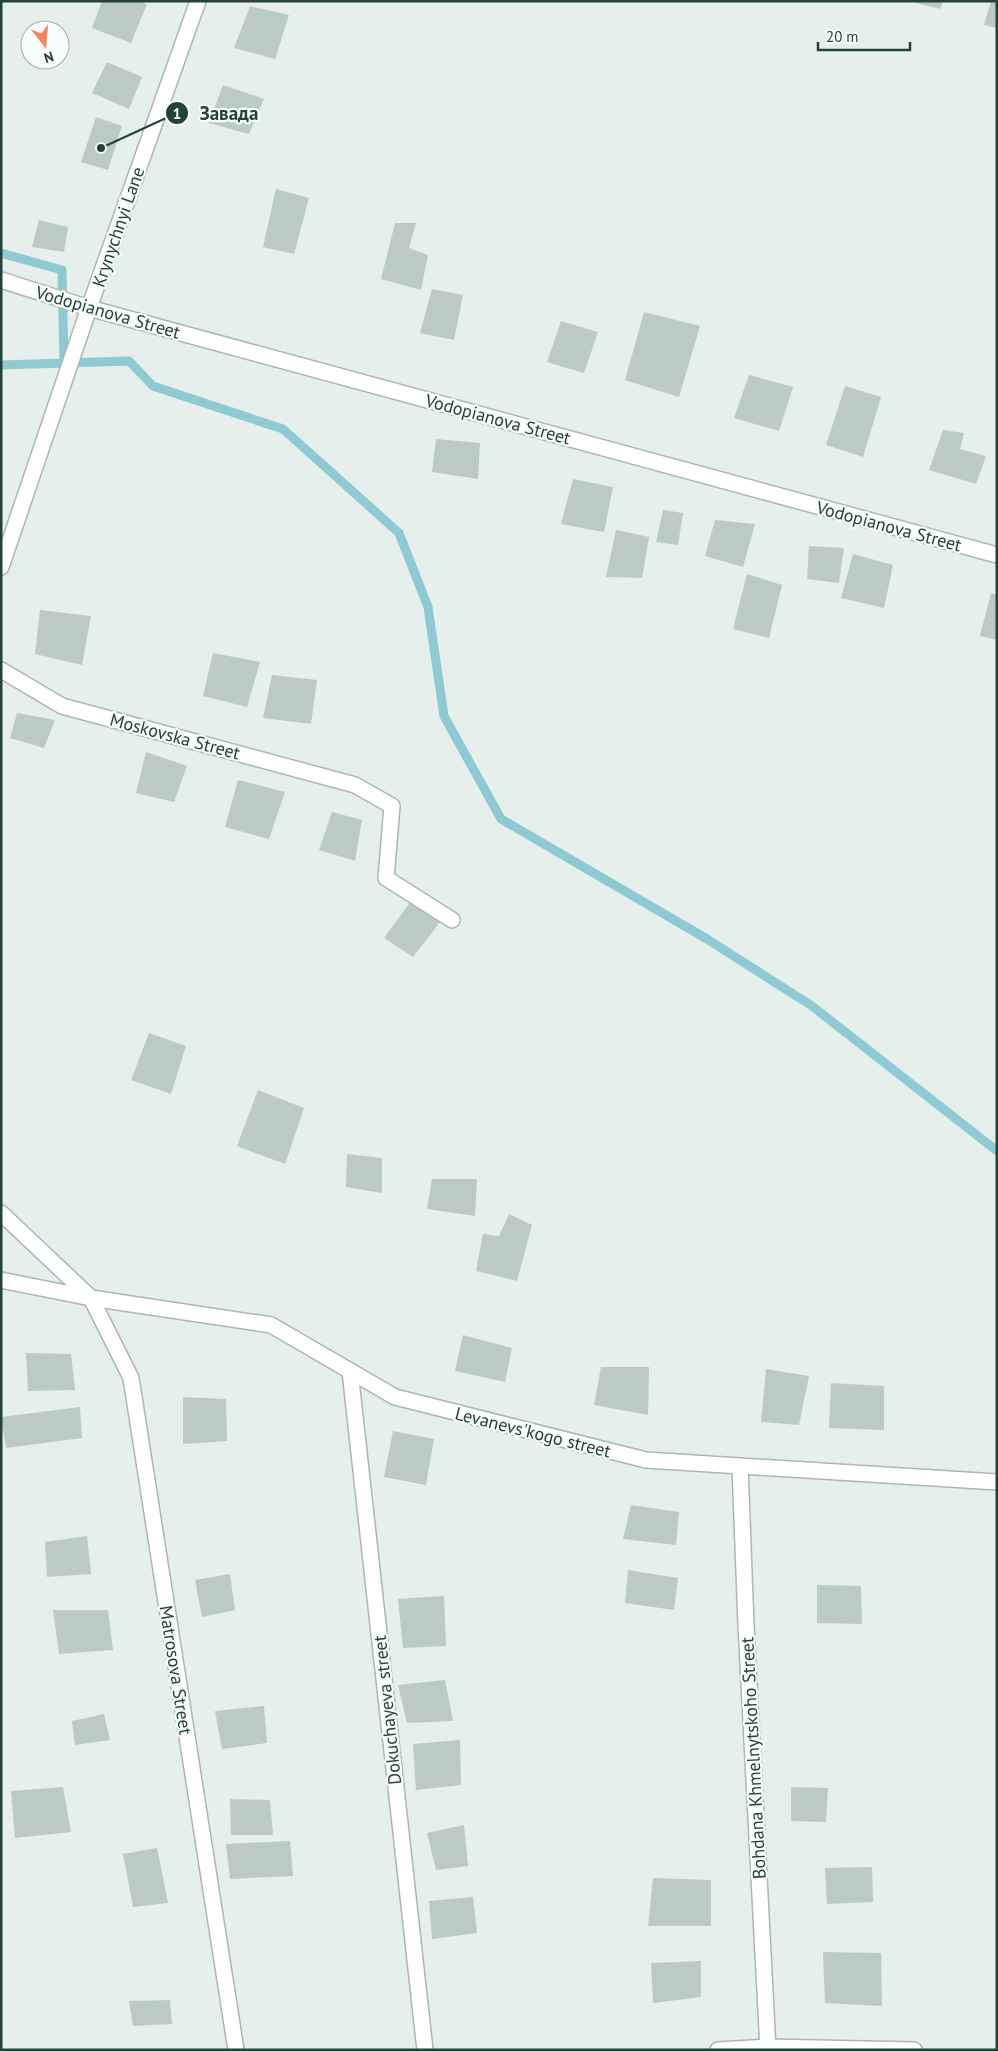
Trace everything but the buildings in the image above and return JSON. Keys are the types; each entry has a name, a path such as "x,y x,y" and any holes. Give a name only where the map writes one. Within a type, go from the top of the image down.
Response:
{"street":[{"name":"Krynychnyi Lane","path":"1,567 89,308 198,1"},
{"name":"Vodopianova Street","path":"1,280 89,308 997,555"},
{"name":"Moskovska Street","path":"1,670 62,706 355,785 392,806 386,878 452,920"},
{"path":"1,1213 91,1298"},
{"name":"Levanevs'kogo street","path":"1,1280 91,1298 270,1325 395,1397 646,1460 997,1482"},
{"name":"Matrosova Street","path":"91,1298 131,1378 236,2050"},
{"name":"Dokuchayeva street","path":"350,1371 424,2050"},
{"name":"Bohdana Khmelnytskoho Street","path":"740,1466 767,2048"},
{"path":"718,2050 767,2048 914,2050"}],"waterway":[{"path":"1,253 62,270 64,363"},
{"path":"1,365 129,361 153,386 283,429 399,533 428,607 444,716 501,819 707,939 812,1006 997,1151"}],"place":[{"name":"Завада","path":"101,148"}]}
